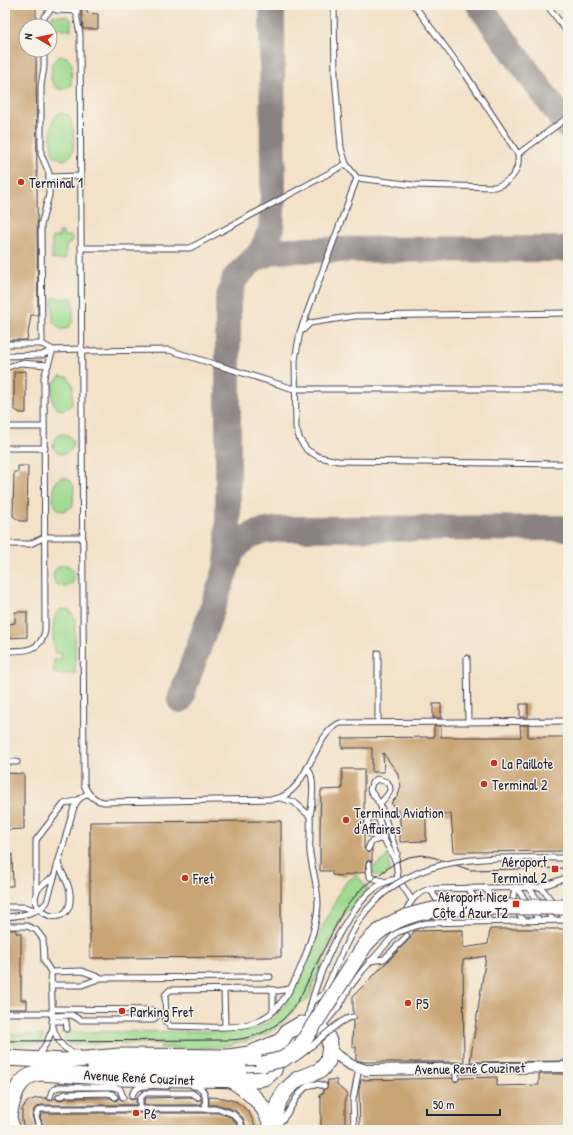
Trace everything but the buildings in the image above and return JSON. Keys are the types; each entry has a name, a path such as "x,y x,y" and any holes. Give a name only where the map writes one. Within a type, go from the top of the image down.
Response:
{"street":[{"path":"121,1061 246,1069 284,1059 292,1046 314,1024 365,945 377,933 396,921 420,912 458,908 567,916"},
{"path":"272,1129 279,1101 286,1090 298,1078 324,1068 328,1061 331,1051 328,1039 314,1024"},
{"name":"Avenue René Couzinet","path":"5,1058 65,1061 121,1061 241,1056 292,1046"},
{"name":"Avenue René Couzinet","path":"9,1117 16,1090 20,1082 30,1075 39,1073 120,1078 233,1081 262,1079 270,1074 275,1065 292,1046"},
{"name":"Avenue René Couzinet","path":"331,1051 351,1065 359,1068 456,1073 568,1067"},
{"path":"233,1081 247,1090 265,1110 268,1114 272,1129"}],"lane":[{"path":"77,5 80,34 84,784 88,793 95,800 104,802 265,800 280,798 294,802 310,816"},
{"path":"334,5 337,107 341,148 346,164 357,178 414,185 495,187 501,185 512,178 518,167 518,154 466,75 414,5"},
{"path":"547,5 568,33"},
{"path":"44,18 50,6 61,11 77,11"},
{"path":"42,344 41,225 49,195 49,172 41,154 41,86 44,58"},
{"path":"518,154 568,117"},
{"path":"81,248 190,248 346,164"},
{"path":"49,177 81,176"},
{"path":"357,178 300,332 295,360 294,390 296,428 300,440 307,450 319,457 359,462 568,464"},
{"path":"300,332 310,323 355,316 568,313"},
{"path":"5,344 42,344 53,350"},
{"path":"5,651 31,650 39,644 44,637 44,377 53,350"},
{"path":"5,356 42,355 53,350 169,350 294,390 568,389"},
{"path":"5,368 20,364 48,365"},
{"path":"5,427 44,427"},
{"path":"5,448 44,448"},
{"path":"5,544 30,544 45,537 82,537"},
{"path":"378,652 378,722"},
{"path":"467,658 468,722"},
{"path":"280,798 295,787 329,732 336,725 342,723 568,721"},
{"path":"5,762 17,762"},
{"path":"289,989 281,991 170,990 165,995 166,1022 168,1025 225,1026 249,1024 262,1019 273,1011 280,1004 289,989 312,936 317,918 318,896 310,851 312,775 307,768"},
{"path":"380,804 390,791 389,784 381,779 374,781 370,790 380,804 397,853 396,862 398,879 412,900"},
{"path":"37,910 36,840 64,804 78,800 88,793"},
{"path":"5,917 19,916 37,910 47,902 73,810 78,800"},
{"path":"368,849 371,842 383,840 396,862"},
{"path":"313,1001 324,994 350,937 366,912 383,894 410,876 430,868 464,860 568,858"},
{"path":"5,907 24,907 37,910 43,914 54,917 62,915 67,909 70,897 69,888 58,864"},
{"path":"368,864 370,877 386,882"},
{"path":"36,894 40,885 54,877"},
{"path":"398,879 386,882 362,901 343,926 331,949 313,1001 314,1024 329,1020 354,980 396,933 412,900 421,892 430,889 541,887 568,877"},
{"path":"515,887 539,920"},
{"path":"515,887 512,904 524,921"},
{"path":"528,887 553,920"},
{"path":"396,933 425,923 553,920 567,916 541,887"},
{"path":"468,888 490,922"},
{"path":"485,888 507,921"},
{"path":"430,889 451,922"},
{"path":"5,926 27,926 36,930 43,939 44,961 51,972 53,1028 58,1042 71,1052 121,1061"},
{"path":"370,961 384,959 407,936"},
{"path":"51,972 82,971 101,978"},
{"path":"52,985 82,985 101,978 270,977"},
{"path":"224,990 225,1026"},
{"path":"273,990 273,1011"},
{"path":"5,1013 72,1016 80,1020 153,1020 157,1016 156,1012 153,1010 52,1015"},
{"path":"52,1015 66,1021 67,1029"},
{"path":"246,1069 270,1068 292,1060 311,1048 341,1021 353,1017"},
{"path":"35,1060 44,1048 53,1028"},
{"path":"354,1130 354,1094 359,1068"},
{"path":"272,1129 283,1121 305,1088 314,1084 324,1086"},
{"path":"50,1097 52,1091 58,1087 113,1086 120,1089 123,1097"},
{"path":"132,1096 133,1092 139,1087 171,1086"},
{"path":"186,1086 201,1088 205,1092 205,1109"},
{"path":"59,1097 65,1094 107,1093 112,1094 115,1097"},
{"path":"140,1109 140,1098 145,1093 192,1093 198,1097"},
{"path":"41,1130 36,1117 37,1112 41,1110 205,1109 224,1110 233,1114 240,1121 243,1130"}],"green space":[{"path":"52,16 66,16 71,19 71,30 58,29 58,18 50,18"},
{"path":"58,57 67,57 72,65 71,85 63,90 56,88 51,80 52,63"},
{"path":"59,113 67,114 73,127 74,134 73,151 67,159 63,160 54,156 51,146 53,121"},
{"path":"59,232 63,232 63,236 71,236 73,240 70,241 70,244 66,245 66,259 52,259 52,237 59,237"},
{"path":"52,298 73,298 73,321 67,329 60,329 53,322"},
{"path":"60,376 68,377 73,385 72,405 64,410 57,409 52,400 53,384"},
{"path":"59,434 67,434 73,440 73,448 67,454 59,454 53,448 53,440"},
{"path":"61,477 68,478 74,486 73,506 64,511 58,510 53,501 54,485"},
{"path":"64,565 72,568 75,576 72,584 64,587 56,584 53,576 56,568"},
{"path":"61,609 69,610 75,618 75,674 54,674 54,660 61,660 61,653 54,653 54,623 57,613"},
{"path":"388,856 390,869 388,874 383,877 373,874 372,869"},
{"path":"357,875 368,889 343,917 326,952 309,997 305,1002 301,1001 295,1010 280,1024 263,1035 244,1042 233,1043 233,1045 202,1048 161,1048 160,1043 68,1044 61,1032 218,1031 256,1029 272,1019 285,1005 339,893 347,881"},
{"path":"5,1034 44,1035 40,1044 15,1044 14,1050 5,1050"}],"taxiway":[{"path":"226,568 228,553 228,300 235,278 261,252 271,230 273,196 272,5"},
{"path":"479,5 568,127"},
{"path":"252,261 271,252 289,250 568,249"},
{"path":"180,700 230,558 240,543 253,534 269,530 286,529 568,528"}],"tram line":[{"path":"5,1041 229,1040 250,1037 270,1029 293,1008 299,999 344,909 364,886 396,862 409,857 422,855 436,858 470,870 568,868"}],"place":[{"name":"Terminal 1","path":"21,182"},
{"name":"La Paillote","path":"494,763"},
{"name":"Terminal 2","path":"484,784"},
{"name":"Terminal Aviation d'Affaires","path":"346,820"},
{"name":"Aéroport Terminal 2","path":"555,869"},
{"name":"Fret","path":"185,878"},
{"name":"Aéroport Nice Côte d’Azur T2","path":"516,904"},
{"name":"P5","path":"408,1003"},
{"name":"Parking Fret","path":"122,1011"},
{"name":"P6","path":"136,1113"}]}
